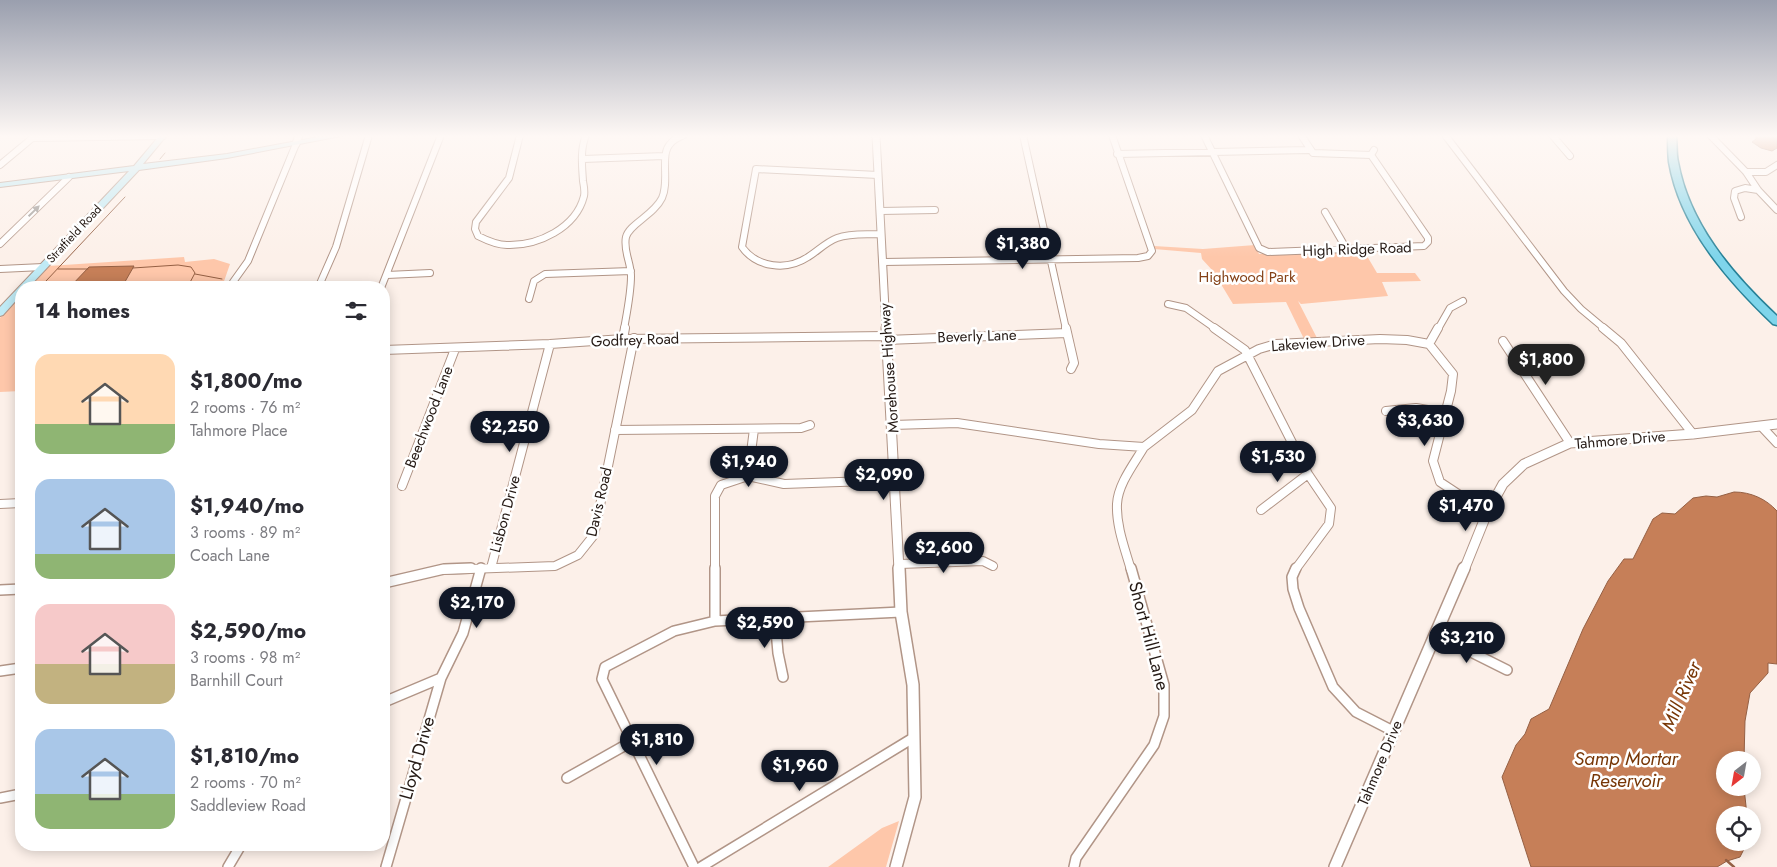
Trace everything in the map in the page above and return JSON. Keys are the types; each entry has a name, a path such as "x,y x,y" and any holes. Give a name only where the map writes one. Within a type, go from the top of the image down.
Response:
{"main road":[{"path":"0,185 80,175"},
{"name":"Stratfield Road","path":"29,281 129,175"},
{"path":"1676,175 1697,225 1730,274 1777,322"},
{"name":"Stratfield Road","path":"0,313 15,296"}],"street":[{"path":"234,281 252,253 283,175"},
{"path":"321,281 336,247 357,175"},
{"path":"384,281 425,175"},
{"path":"510,175 498,196 477,219 474,228 478,236 483,240 509,245 536,240 551,233 571,218 583,197 583,175"},
{"path":"624,339 631,271 625,242 629,230 659,206 665,195 668,175"},
{"path":"755,175 742,247 752,259 767,264 779,265 802,260 834,239 880,234"},
{"name":"Morehouse Highway","path":"878,175 886,338 893,425 901,612 913,685 915,797 896,867"},
{"path":"1032,175 1074,363 1071,369"},
{"path":"883,262 1138,258 1148,256 1152,251 1125,175"},
{"name":"High Ridge Road","path":"1224,175 1259,248 1268,252 1424,246 1428,242 1428,238 1388,175"},
{"path":"1476,175 1564,291 1581,309 1621,343 1693,434"},
{"path":"1748,175 1758,190 1777,210"},
{"path":"0,244 68,177"},
{"path":"1740,217 1734,198 1735,191 1745,188 1758,190"},
{"path":"881,211 936,210"},
{"path":"1325,212 1346,248"},
{"path":"0,269 43,267"},
{"path":"529,299 532,281 537,276 544,274 631,271"},
{"path":"387,275 430,273"},
{"path":"1463,301 1450,308 1429,344 1453,374 1451,391 1433,461 1440,482 1487,513"},
{"path":"1168,304 1186,308 1245,350 1308,474 1331,508 1328,524 1297,566 1292,577 1293,589 1299,608 1333,687 1356,712 1392,731"},
{"name":"Beverly Lane","path":"886,338 1067,333"},
{"name":"Godfrey Road","path":"390,350 455,349 634,338 886,338"},
{"name":"Davis Road","path":"390,582 444,569 555,566 576,558 586,549 594,535 634,338"},
{"name":"Lakeview Drive","path":"1144,447 1192,410 1218,371 1259,349 1276,344 1380,339 1406,340 1429,344"},
{"path":"1503,341 1570,443"},
{"name":"Lisbon Drive","path":"441,678 463,634 486,568 550,344"},
{"name":"Beechwood Lane","path":"402,486 455,349"},
{"path":"1386,411 1416,408 1445,413"},
{"path":"893,425 957,424 1099,444 1144,447"},
{"name":"Tahmore Drive","path":"1335,867 1392,731 1437,636 1487,513 1503,484 1524,464 1570,443 1693,434 1777,424"},
{"path":"615,430 801,428 810,425"},
{"path":"1762,427 1777,443"},
{"path":"748,476 754,429"},
{"name":"Short Hill Lane","path":"1074,867 1076,858 1154,745 1166,707 1164,685 1119,526 1117,503 1123,483 1144,447"},
{"path":"1261,510 1308,474"},
{"path":"715,621 715,496 721,485 748,476 784,484 895,480"},
{"path":"0,504 15,503"},
{"path":"900,564 983,561 993,566"},
{"path":"0,590 15,589"},
{"path":"694,867 631,742 602,679 605,667 674,630 715,621 901,612"},
{"path":"775,618 778,653 783,677"},
{"path":"1437,636 1507,670"},
{"path":"0,671 15,669"},
{"path":"390,699 441,678"},
{"name":"Lloyd Drive","path":"386,867 441,678"},
{"path":"701,867 913,738"},
{"path":"567,778 631,742"},
{"path":"0,798 15,795"},
{"path":"228,867 237,851"}],"green space":[{"name":"Highwood Park","path":"1255,245 1259,254 1362,252 1364,256 1367,256 1377,273 1415,273 1421,281 1382,282 1388,296 1301,304 1298,301 1317,338 1304,339 1286,302 1233,304 1213,271 1202,259 1201,253 1154,249 1154,246 1203,249"},
{"path":"184,257 185,262 214,259 230,264 224,281 35,281 49,266"},
{"path":"15,301 15,391 0,392 0,318"},
{"path":"899,821 886,867 828,867 882,828"}],"water":[{"path":"134,266 125,281 76,281 89,267"},
{"name":"Samp Mortar Reservoir","path":"1734,492 1746,493 1758,497 1777,511 1777,664 1768,663 1768,673 1750,693 1745,721 1744,751 1716,751 1716,796 1745,796 1746,806 1716,806 1716,851 1743,851 1740,857 1727,861 1717,867 1531,867 1502,777 1516,745 1525,734 1531,719 1549,709 1583,629 1608,581 1624,559 1633,559 1653,519 1662,513 1675,514 1693,498 1717,497"}],"waterway":[{"path":"46,281 125,197"},
{"path":"133,268 178,265 191,267 195,273 191,281"},
{"path":"58,269 88,269"},
{"path":"195,274 222,279"},
{"path":"1726,860 1734,867"}],"water label":[{"name":"Mill River","path":"1681,696"}]}
